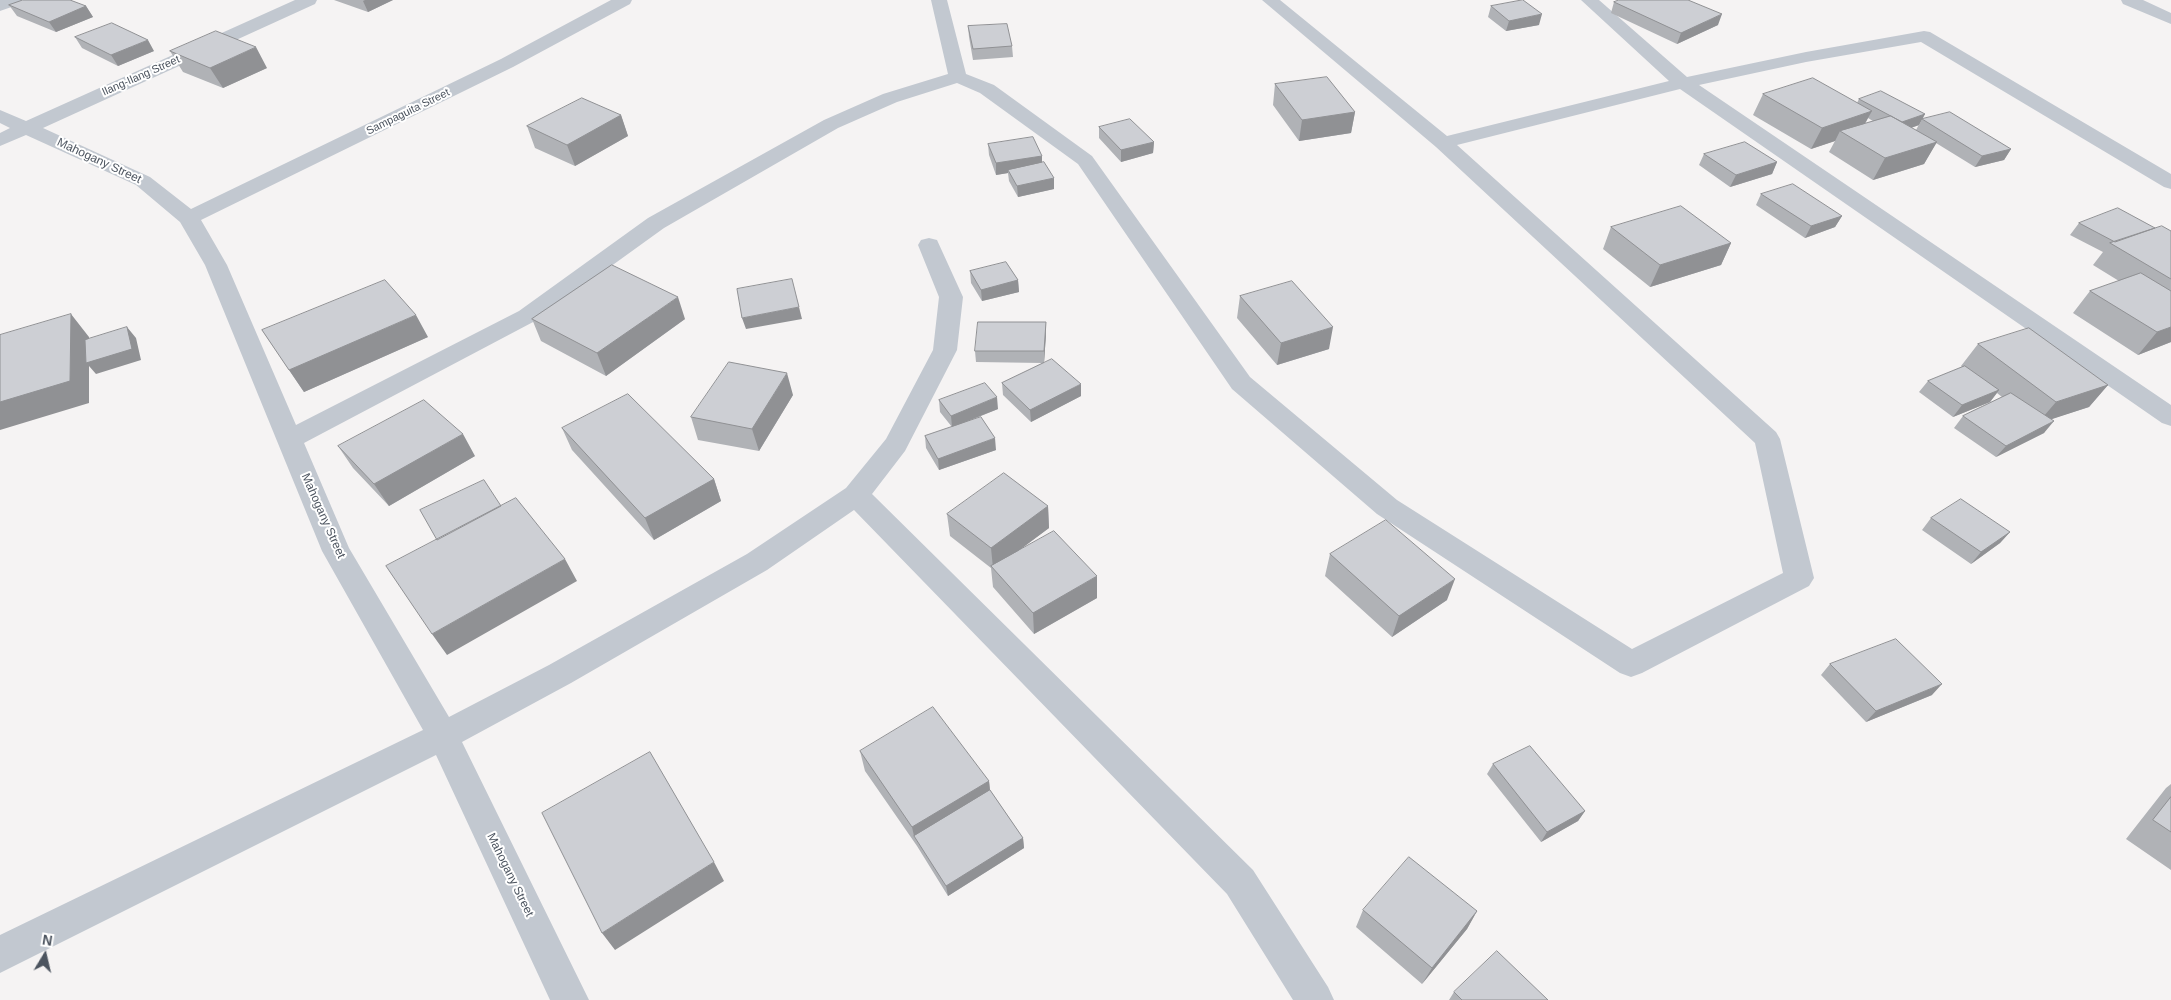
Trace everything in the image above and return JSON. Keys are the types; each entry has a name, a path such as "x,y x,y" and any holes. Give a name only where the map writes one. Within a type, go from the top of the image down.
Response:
{"street":[{"path":"0,6 14,0"},
{"name":"Ilang-Ilang Street","path":"0,140 309,0"},
{"name":"Sampaguita Street","path":"189,218 482,75 624,0"},
{"path":"940,0 958,77"},
{"path":"290,439 527,316 656,223 831,124 890,98 958,77 987,89 1085,160 1241,383 1387,507 1631,664 1799,578 1767,439 1443,143 1270,0"},
{"path":"1589,0 1683,83 2171,417"},
{"path":"2129,0 2171,19"},
{"path":"1443,143 1683,83 1806,57 1924,36 2171,183"},
{"name":"Mahogany Street","path":"0,116 143,181 189,218 216,265 336,551 443,736 570,1000"},
{"path":"0,954 443,736 560,674 756,562 856,495 896,444 946,350 951,297 929,244"},
{"path":"856,495 1240,882 1315,1000"}],"building":[{"path":"23,0 70,0 86,6 49,22 9,5"},
{"path":"1523,0 1542,14 1509,21 1491,6"},
{"path":"1619,0 1688,0 1722,14 1681,33 1614,2"},
{"path":"112,23 148,40 111,55 75,37"},
{"path":"1007,24 1012,46 973,49 968,26"},
{"path":"216,31 256,47 210,68 170,51"},
{"path":"1327,77 1355,112 1302,120 1275,84"},
{"path":"1813,78 1872,111 1822,128 1763,94"},
{"path":"1881,91 1925,114 1902,122 1859,99"},
{"path":"582,98 621,115 567,145 527,126"},
{"path":"1950,112 2011,149 1982,156 1922,119"},
{"path":"1891,116 1937,142 1885,158 1840,131"},
{"path":"1130,119 1154,142 1121,150 1099,127"},
{"path":"1033,137 1042,156 996,163 988,144"},
{"path":"1745,142 1777,162 1736,175 1704,154"},
{"path":"1044,162 1054,178 1017,186 1008,170"},
{"path":"1793,184 1842,216 1811,226 1761,194"},
{"path":"1681,206 1731,243 1660,265 1611,227"},
{"path":"2118,208 2155,228 2115,242 2079,223"},
{"path":"2162,226 2171,231 2171,279 2110,243"},
{"path":"1006,262 1018,280 981,290 970,271"},
{"path":"612,265 678,297 597,353 532,319"},
{"path":"2141,273 2171,291 2171,327 2157,332 2090,291"},
{"path":"792,279 799,307 742,318 737,289"},
{"path":"385,280 416,315 289,370 262,330"},
{"path":"1292,281 1333,327 1281,343 1240,296"},
{"path":"71,314 70,381 0,402 0,335"},
{"path":"978,322 1046,322 1044,351 975,351"},
{"path":"127,327 132,349 86,363 85,340"},
{"path":"2029,328 2108,385 2056,402 1978,344"},
{"path":"1052,359 1081,384 1030,410 1002,383"},
{"path":"729,362 787,373 752,429 691,417"},
{"path":"1965,366 1999,390 1962,405 1928,381"},
{"path":"985,383 997,397 951,416 939,400"},
{"path":"2011,393 2054,421 2006,446 1963,416"},
{"path":"628,394 714,479 645,518 562,428"},
{"path":"424,400 463,434 374,484 338,446"},
{"path":"981,417 995,438 938,459 925,436"},
{"path":"1004,473 1048,506 991,548 947,514"},
{"path":"484,480 501,506 437,540 420,510"},
{"path":"516,498 565,559 432,634 386,566"},
{"path":"1961,499 2010,532 1981,552 1931,518"},
{"path":"1386,520 1455,579 1399,616 1330,554"},
{"path":"1054,531 1097,576 1033,613 991,566"},
{"path":"1896,639 1942,684 1876,711 1830,664"},
{"path":"933,707 989,781 912,827 860,751"},
{"path":"1530,746 1585,811 1547,832 1493,764"},
{"path":"650,752 714,862 602,933 542,813"},
{"path":"990,790 1023,838 946,886 914,836"},
{"path":"2171,797 2171,832 2153,820"},
{"path":"1409,857 1477,911 1432,968 1363,910"},
{"path":"1497,951 1548,1000 1462,1000 1454,992"}]}
